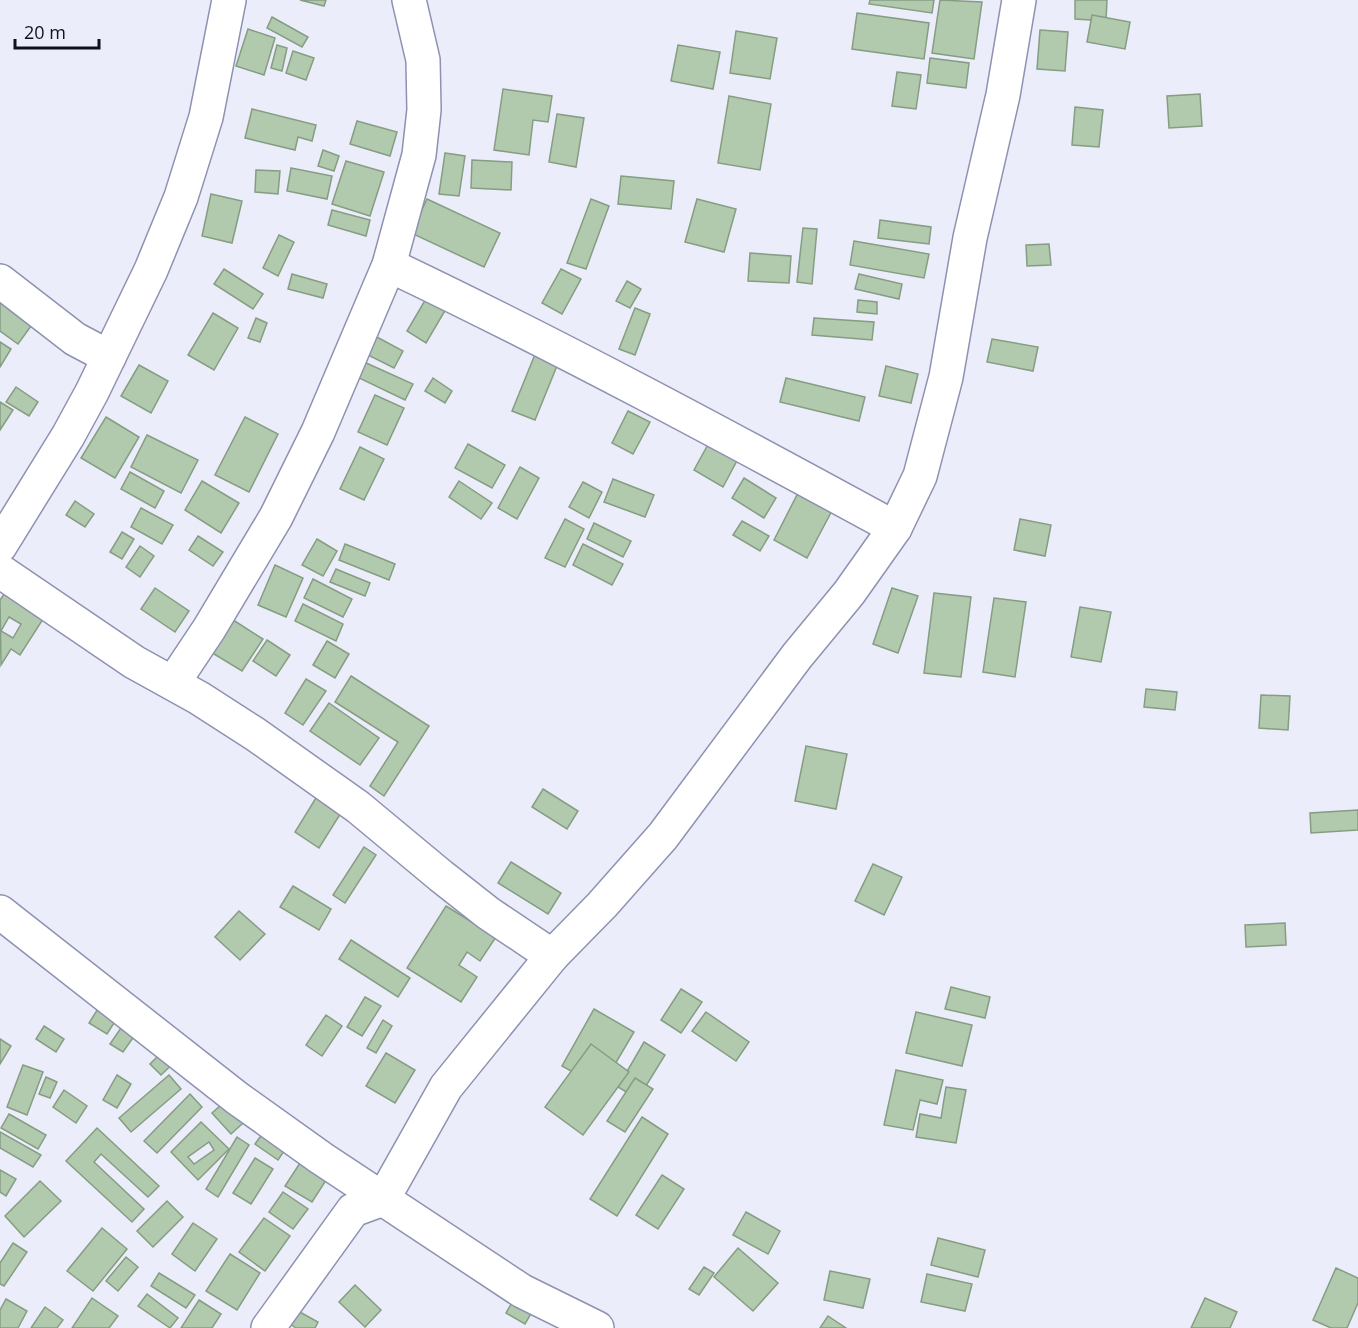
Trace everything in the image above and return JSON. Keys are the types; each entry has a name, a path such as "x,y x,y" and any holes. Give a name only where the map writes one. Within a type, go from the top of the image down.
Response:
{"street":[{"path":"0,546 68,436 151,270 181,197 206,117 229,0"},
{"path":"173,683 209,629 276,517 318,432 389,265 419,155 424,110 423,60 409,0"},
{"path":"268,1328 353,1210 383,1199 446,1087 552,956 602,905 663,836 797,656 849,593 895,528 920,476 946,377 970,238 1003,95 1019,0"},
{"path":"389,265 498,317 895,528"},
{"path":"0,281 75,339 109,357"},
{"path":"0,571 134,662 173,683 255,734 358,807 479,905 552,956"},
{"path":"0,912 237,1098 522,1292 597,1328"}],"building":[{"path":"300,0 326,0 324,6"},
{"path":"870,0 934,0 932,13 869,4"},
{"path":"940,0 982,2 974,59 932,53"},
{"path":"1075,0 1107,0 1106,21 1075,19"},
{"path":"857,13 929,23 924,59 852,49"},
{"path":"1092,15 1130,22 1125,49 1087,42"},
{"path":"272,17 308,37 302,47 267,28"},
{"path":"248,29 275,38 264,75 236,66"},
{"path":"1040,30 1068,32 1065,71 1037,69"},
{"path":"736,31 777,38 770,79 730,73"},
{"path":"277,45 287,48 282,71 271,68"},
{"path":"678,45 720,52 713,89 671,81"},
{"path":"293,51 314,58 306,80 286,73"},
{"path":"930,58 969,63 966,88 927,83"},
{"path":"897,72 921,75 916,109 892,106"},
{"path":"503,89 552,96 548,122 533,120 529,155 494,150"},
{"path":"1200,94 1202,126 1169,128 1167,96"},
{"path":"729,96 771,104 760,170 718,163"},
{"path":"1075,107 1103,110 1099,147 1072,145"},
{"path":"252,109 316,125 312,141 298,137 295,150 245,138"},
{"path":"557,114 584,118 576,167 549,162"},
{"path":"357,121 397,132 390,156 350,144"},
{"path":"323,150 339,156 334,171 318,166"},
{"path":"445,153 465,156 459,196 439,194"},
{"path":"472,160 512,162 511,190 471,188"},
{"path":"346,161 384,172 370,216 332,204"},
{"path":"291,168 332,176 327,199 287,191"},
{"path":"256,170 280,171 278,194 255,192"},
{"path":"621,176 674,181 671,209 618,204"},
{"path":"211,194 242,201 232,243 202,236"},
{"path":"427,199 500,233 484,267 411,233"},
{"path":"591,199 609,206 586,269 567,263"},
{"path":"697,199 736,209 724,252 685,242"},
{"path":"332,210 370,220 366,236 328,225"},
{"path":"880,220 931,227 929,244 878,238"},
{"path":"803,228 817,229 812,284 797,282"},
{"path":"279,235 294,242 278,276 263,268"},
{"path":"854,241 929,254 924,278 850,265"},
{"path":"1049,244 1051,265 1027,266 1026,245"},
{"path":"750,253 791,256 789,283 748,281"},
{"path":"224,269 263,294 253,309 214,284"},
{"path":"561,269 581,279 562,314 542,303"},
{"path":"292,274 327,284 323,298 288,289"},
{"path":"859,274 902,284 899,299 855,289"},
{"path":"627,281 641,289 630,308 616,301"},
{"path":"427,297 446,309 426,343 407,331"},
{"path":"0,298 34,322 18,344 0,331"},
{"path":"858,300 877,302 877,314 857,312"},
{"path":"635,308 650,314 635,355 619,349"},
{"path":"213,313 238,328 214,370 188,355"},
{"path":"256,318 267,323 260,342 248,338"},
{"path":"814,318 874,322 872,340 812,335"},
{"path":"375,336 403,351 394,368 366,354"},
{"path":"992,339 1038,347 1033,371 987,362"},
{"path":"0,342 11,349 0,367"},
{"path":"538,347 561,356 535,420 512,411"},
{"path":"364,362 413,384 405,400 357,377"},
{"path":"139,365 168,381 151,413 121,396"},
{"path":"886,366 918,374 911,403 879,396"},
{"path":"433,378 452,391 445,403 425,391"},
{"path":"786,378 865,397 859,421 780,402"},
{"path":"16,387 38,402 29,416 6,402"},
{"path":"375,395 404,408 387,445 358,432"},
{"path":"0,402 13,410 0,430"},
{"path":"628,411 650,422 633,454 612,443"},
{"path":"106,417 139,437 115,478 81,458"},
{"path":"245,417 278,434 249,492 215,475"},
{"path":"147,435 198,460 181,493 131,467"},
{"path":"711,439 740,455 723,487 694,470"},
{"path":"468,444 505,465 492,488 455,468"},
{"path":"360,447 384,459 364,500 340,489"},
{"path":"520,467 539,478 517,519 498,508"},
{"path":"130,472 164,491 155,508 121,489"},
{"path":"744,478 776,498 764,518 732,498"},
{"path":"613,479 654,495 645,517 604,502"},
{"path":"202,481 239,503 221,533 185,510"},
{"path":"459,481 492,503 481,519 449,497"},
{"path":"583,482 602,492 589,518 569,507"},
{"path":"801,487 835,505 807,558 774,540"},
{"path":"75,501 94,514 85,527 66,515"},
{"path":"141,508 173,525 162,544 131,527"},
{"path":"565,519 584,529 565,567 545,558"},
{"path":"1020,519 1051,525 1045,556 1014,550"},
{"path":"742,521 769,536 760,551 733,535"},
{"path":"594,523 631,541 623,557 587,539"},
{"path":"122,532 134,539 122,559 110,552"},
{"path":"198,536 223,552 213,566 189,550"},
{"path":"317,539 337,551 323,576 302,565"},
{"path":"345,544 395,564 389,580 339,560"},
{"path":"583,544 623,564 612,585 573,565"},
{"path":"140,546 154,556 140,577 126,567"},
{"path":"275,565 303,578 286,617 258,605"},
{"path":"336,569 370,583 365,596 330,582"},
{"path":"313,579 352,599 343,617 304,598"},
{"path":"155,588 189,611 175,632 141,609"},
{"path":"892,588 918,596 898,653 873,644"},
{"path":"6,591 45,616 20,655 11,649 1,665 0,600","holes":["9,617 21,624 13,638 1,631"]},
{"path":"934,593 971,597 961,677 924,673"},
{"path":"994,598 1026,602 1015,677 983,672"},
{"path":"303,604 343,624 336,641 295,621"},
{"path":"1080,607 1111,612 1101,662 1071,657"},
{"path":"230,618 263,639 242,671 209,651"},
{"path":"267,640 290,655 276,676 253,661"},
{"path":"327,641 349,654 335,678 313,665"},
{"path":"351,676 429,726 384,796 370,786 398,742 335,702"},
{"path":"306,679 326,691 303,725 285,713"},
{"path":"1146,689 1177,692 1175,710 1144,707"},
{"path":"1261,695 1290,696 1288,730 1259,728"},
{"path":"329,703 379,738 360,765 310,731"},
{"path":"806,746 847,754 836,809 795,801"},
{"path":"543,789 578,811 567,829 532,807"},
{"path":"319,793 344,808 319,848 295,832"},
{"path":"1358,810 1358,830 1311,833 1310,813"},
{"path":"364,847 376,855 345,903 333,895"},
{"path":"511,862 561,893 548,914 498,883"},
{"path":"873,864 902,877 884,915 855,901"},
{"path":"293,886 331,909 319,930 280,907"},
{"path":"446,906 496,937 480,961 467,952 459,965 477,977 461,1002 407,968"},
{"path":"239,911 265,934 240,960 215,937"},
{"path":"1285,923 1286,945 1246,947 1245,925"},
{"path":"351,940 410,978 398,997 339,959"},
{"path":"951,987 990,997 985,1018 945,1009"},
{"path":"681,989 702,1002 681,1033 661,1020"},
{"path":"108,993 126,1004 107,1034 89,1023"},
{"path":"365,997 381,1006 362,1036 347,1027"},
{"path":"134,1009 147,1018 123,1052 110,1044"},
{"path":"594,1009 634,1032 601,1088 562,1066"},
{"path":"706,1012 749,1042 736,1061 692,1031"},
{"path":"916,1012 972,1025 962,1066 906,1053"},
{"path":"326,1015 342,1026 322,1056 306,1045"},
{"path":"383,1020 392,1026 376,1053 367,1048"},
{"path":"44,1026 64,1039 56,1052 36,1039"},
{"path":"0,1039 11,1046 0,1064"},
{"path":"174,1040 185,1052 161,1075 150,1064"},
{"path":"644,1042 665,1055 638,1099 618,1087"},
{"path":"591,1044 629,1072 583,1135 545,1107"},
{"path":"386,1053 415,1070 395,1103 366,1086"},
{"path":"23,1065 43,1072 27,1115 7,1107"},
{"path":"896,1070 943,1080 937,1104 920,1100 913,1130 884,1125"},
{"path":"117,1075 131,1084 117,1108 103,1100"},
{"path":"169,1075 181,1089 131,1132 119,1118"},
{"path":"46,1077 57,1082 50,1098 39,1094"},
{"path":"635,1078 653,1089 625,1132 607,1121"},
{"path":"243,1085 262,1106 231,1134 212,1113"},
{"path":"946,1087 966,1090 956,1143 916,1137 920,1114 941,1118"},
{"path":"64,1090 87,1106 76,1123 53,1107"},
{"path":"190,1094 202,1107 157,1153 144,1141"},
{"path":"9,1114 46,1135 38,1149 1,1128"},
{"path":"642,1117 668,1134 617,1216 590,1199"},
{"path":"273,1119 295,1135 278,1160 255,1144"},
{"path":"201,1122 229,1149 198,1180 171,1152","holes":["209,1142 214,1150 194,1164 188,1157"]},
{"path":"97,1128 159,1186 148,1197 101,1154 94,1162 144,1209 132,1222 66,1161"},
{"path":"0,1132 41,1155 33,1167 0,1148"},
{"path":"237,1137 249,1145 218,1197 206,1189"},
{"path":"315,1140 341,1157 312,1202 285,1186"},
{"path":"255,1158 273,1169 251,1204 233,1193"},
{"path":"0,1170 16,1179 6,1196 0,1192"},
{"path":"662,1175 684,1189 658,1229 636,1215"},
{"path":"40,1181 61,1201 24,1237 5,1216"},
{"path":"283,1192 308,1209 293,1229 269,1212"},
{"path":"167,1201 183,1217 153,1247 137,1231"},
{"path":"746,1212 780,1231 768,1254 733,1235"},
{"path":"264,1218 290,1236 265,1271 239,1252"},
{"path":"193,1223 217,1239 195,1271 172,1254"},
{"path":"102,1228 127,1249 93,1291 67,1271"},
{"path":"938,1238 985,1250 978,1277 931,1265"},
{"path":"13,1243 27,1252 4,1286 0,1284 0,1263"},
{"path":"738,1248 778,1283 753,1311 714,1277"},
{"path":"230,1254 260,1273 237,1310 206,1291"},
{"path":"126,1257 138,1267 118,1291 106,1281"},
{"path":"704,1267 714,1273 699,1295 689,1289"},
{"path":"1336,1268 1358,1278 1358,1303 1347,1328 1331,1328 1313,1320"},
{"path":"830,1271 870,1279 863,1308 824,1300"},
{"path":"159,1273 195,1295 186,1308 151,1286"},
{"path":"927,1274 972,1284 965,1311 921,1302"},
{"path":"528,1275 547,1286 525,1324 506,1313"},
{"path":"355,1285 381,1310 365,1327 339,1302"},
{"path":"147,1294 178,1318 170,1328 138,1306"},
{"path":"92,1298 118,1316 109,1328 72,1328"},
{"path":"1205,1298 1237,1312 1230,1328 1191,1328"},
{"path":"6,1299 27,1311 18,1328 0,1328 0,1310"},
{"path":"199,1300 221,1314 212,1328 181,1328"},
{"path":"45,1307 63,1320 57,1328 31,1328"},
{"path":"298,1311 318,1322 315,1328 296,1328 290,1324"},
{"path":"828,1316 846,1328 820,1328"}]}
